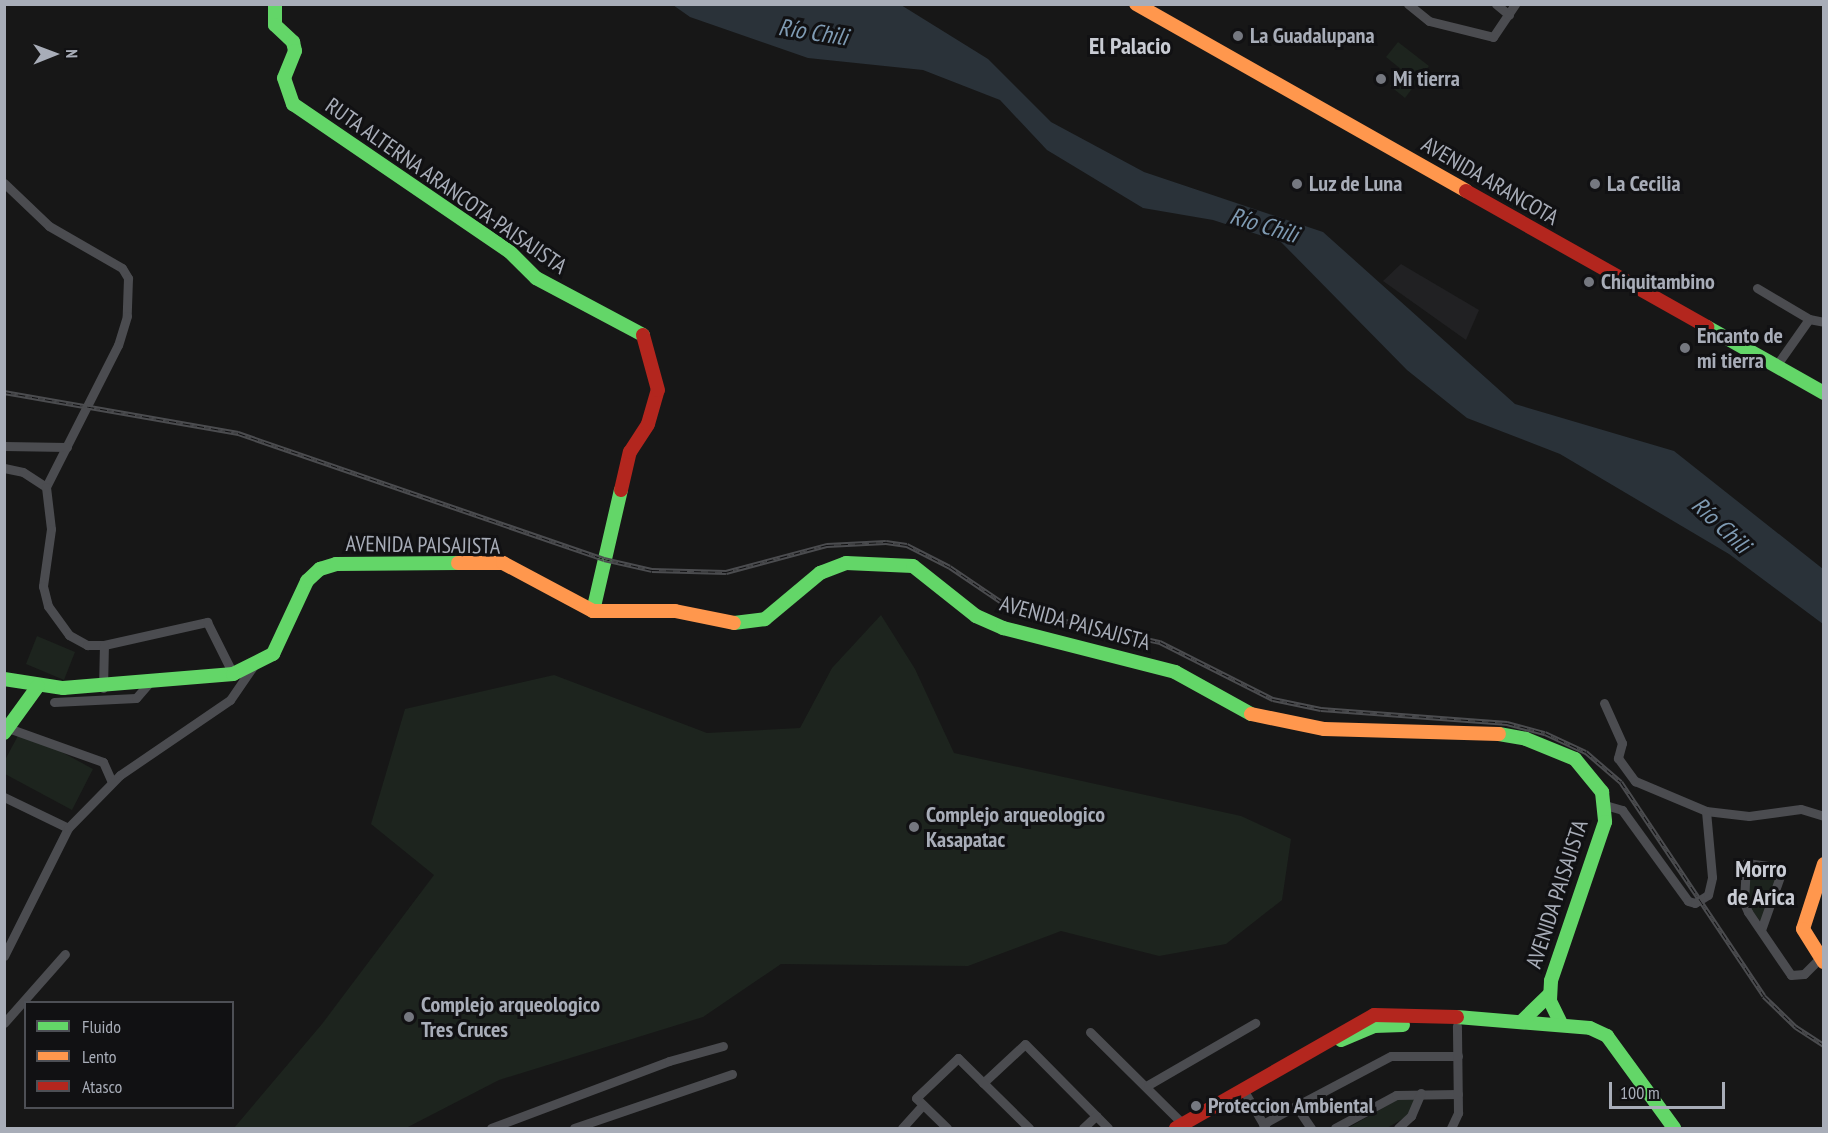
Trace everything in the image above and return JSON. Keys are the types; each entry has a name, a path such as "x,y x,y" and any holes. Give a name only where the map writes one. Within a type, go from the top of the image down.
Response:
{"main road":[{"name":"RUTA ALTERNA ARANCOTA-PAISAJISTA","path":"275,4 275,25 294,42 295,51 284,78 293,104 510,252 536,278 635,328 645,338 658,390 648,424 630,452 593,611"},
{"name":"AVENIDA ARANCOTA","path":"1137,4 1824,393"},
{"name":"AVENIDA PAISAJISTA","path":"4,680 38,686 103,692 151,681 232,674 273,654 307,581 320,569 336,564 503,564 565,600 593,611 675,611 741,624 765,618 820,573 846,562 914,566 976,616 1004,628 1175,672 1240,712 1324,729 1483,731 1526,739 1559,750 1587,768 1605,805 1601,836 1549,995 1525,1020"},
{"path":"4,680 14,688 21,708"},
{"path":"7,730 38,686"},
{"path":"1822,960 1803,929 1824,864"},
{"name":"AVENIDA PAISAJISTA","path":"1549,995 1561,1024"},
{"path":"1245,1093 1355,1022 1374,1015 1525,1020 1561,1024 1607,1036 1674,1128"},
{"path":"1185,1127 1352,1034 1374,1026 1513,1025 1525,1020"}],"street":[{"path":"1408,4 1429,21 1493,37 1515,4"},
{"path":"1496,4 1509,15"},
{"path":"4,183 49,226 122,268 128,279 127,316 118,345 46,487 51,529 43,586 48,606 69,636 87,645 104,645 207,622 232,674"},
{"path":"1757,288 1809,319 1824,322"},
{"path":"1776,366 1809,319"},
{"path":"4,446 67,447"},
{"path":"4,468 23,472 46,487"},
{"path":"54,702 103,692 104,645"},
{"path":"4,956 68,828 112,782 230,700 254,665"},
{"path":"1604,703 1622,743 1618,758 1635,781 1706,811 1749,816 1801,809 1824,816"},
{"path":"7,730 103,762 112,782"},
{"path":"4,796 68,828"},
{"path":"1605,805 1622,810 1688,901 1695,903 1708,896 1712,877 1706,811"},
{"path":"1761,930 1783,868 1746,863 1744,903 1761,930 1791,975 1803,974 1822,960"},
{"path":"4,1023 64,954"},
{"path":"1148,1085 1255,1023"},
{"path":"1451,1128 1458,1113 1457,1026"},
{"path":"1090,1032 1148,1085 1185,1127"},
{"path":"983,1083 1025,1044 1108,1128"},
{"path":"491,1128 669,1061 723,1046"},
{"path":"1245,1093 1265,1126 1296,1106 1391,1056 1458,1056"},
{"path":"902,1128 919,1101 958,1058 1029,1128"},
{"path":"574,1128 732,1074"},
{"path":"1398,1128 1411,1116 1421,1093"},
{"path":"1335,1128 1396,1095 1458,1094"},
{"path":"919,1101 947,1128"},
{"path":"1296,1106 1311,1128"},
{"path":"1083,1128 1096,1116"}],"shaded area":[{"path":"1398,42 1429,66 1405,98 1390,86 1402,70 1386,57"},
{"path":"1401,264 1479,310 1466,340 1383,281"},
{"path":"881,615 915,669 954,753 1241,816 1291,839 1282,900 1226,944 1159,956 1061,931 968,966 781,964 703,1017 499,1080 406,1128 234,1128 322,1024 434,875 371,824 405,709 554,675 707,733 800,728 832,668"},
{"path":"37,636 75,652 64,680 26,664"},
{"path":"21,730 93,769 72,810 5,774 5,760"},
{"path":"1751,867 1778,876 1761,922 1747,904 1747,874"},
{"path":"1418,1097 1409,1115 1387,1128 1348,1128 1399,1099"}],"water":[{"name":"Río Chili","path":"673,5 901,5 988,59 1051,122 1144,172 1323,232 1515,404 1674,451 1823,569 1823,624 1729,554 1560,454 1467,418 1407,370 1281,242 1213,220 1143,208 1047,150 1000,100 923,70 808,58 690,17"}],"railway":[{"path":"4,392 238,433 604,559 652,570 726,572 827,545 886,542 907,545 950,567 1012,609 1160,642 1273,699 1321,709 1507,723 1545,733 1586,752 1621,782 1764,996 1796,1027 1824,1045"}],"traffic: fast":[{"path":"275,4 275,25 293,42 295,51 284,78 293,104 510,252 536,278 643,335"},
{"path":"1707,327 1824,393"},
{"path":"593,611 621,490"},
{"path":"4,679 63,688 233,674 273,654 307,581 320,569 336,564 458,563"},
{"path":"734,623 765,619 820,573 846,563 913,566 976,616 1003,628 1175,672 1251,714"},
{"path":"4,733 38,686"},
{"path":"1499,734 1526,739 1575,759 1602,792 1605,822 1551,981 1550,1001 1561,1024"},
{"path":"1521,1022 1549,995"},
{"path":"1457,1017 1590,1028 1607,1036 1674,1128"},
{"path":"1341,1040 1374,1026 1403,1025"}],"traffic: slow":[{"path":"1136,4 1466,191"},
{"path":"458,563 503,563 593,611 675,611 734,623"},
{"path":"1251,714 1324,729 1499,734"},
{"path":"1824,864 1803,929 1824,962"}],"traffic: jam":[{"path":"1466,191 1707,327"},
{"path":"621,490 630,452 648,424 658,390 643,335"},
{"path":"1176,1128 1374,1015 1457,1017"}],"place":[{"name":"La Guadalupana","path":"1238,36"},
{"name":"Mi tierra","path":"1381,79"},
{"name":"Luz de Luna","path":"1297,184"},
{"name":"La Cecilia","path":"1595,184"},
{"name":"Chiquitambino","path":"1589,282"},
{"name":"Encanto de mi tierra","path":"1685,348"},
{"name":"Complejo arqueologico Kasapatac","path":"914,827"},
{"name":"Complejo arqueologico Tres Cruces","path":"409,1017"},
{"name":"Proteccion Ambiental","path":"1196,1106"}],"district":[{"name":"El Palacio","path":"1130,46"},
{"name":"Morro de Arica","path":"1761,883"}]}
